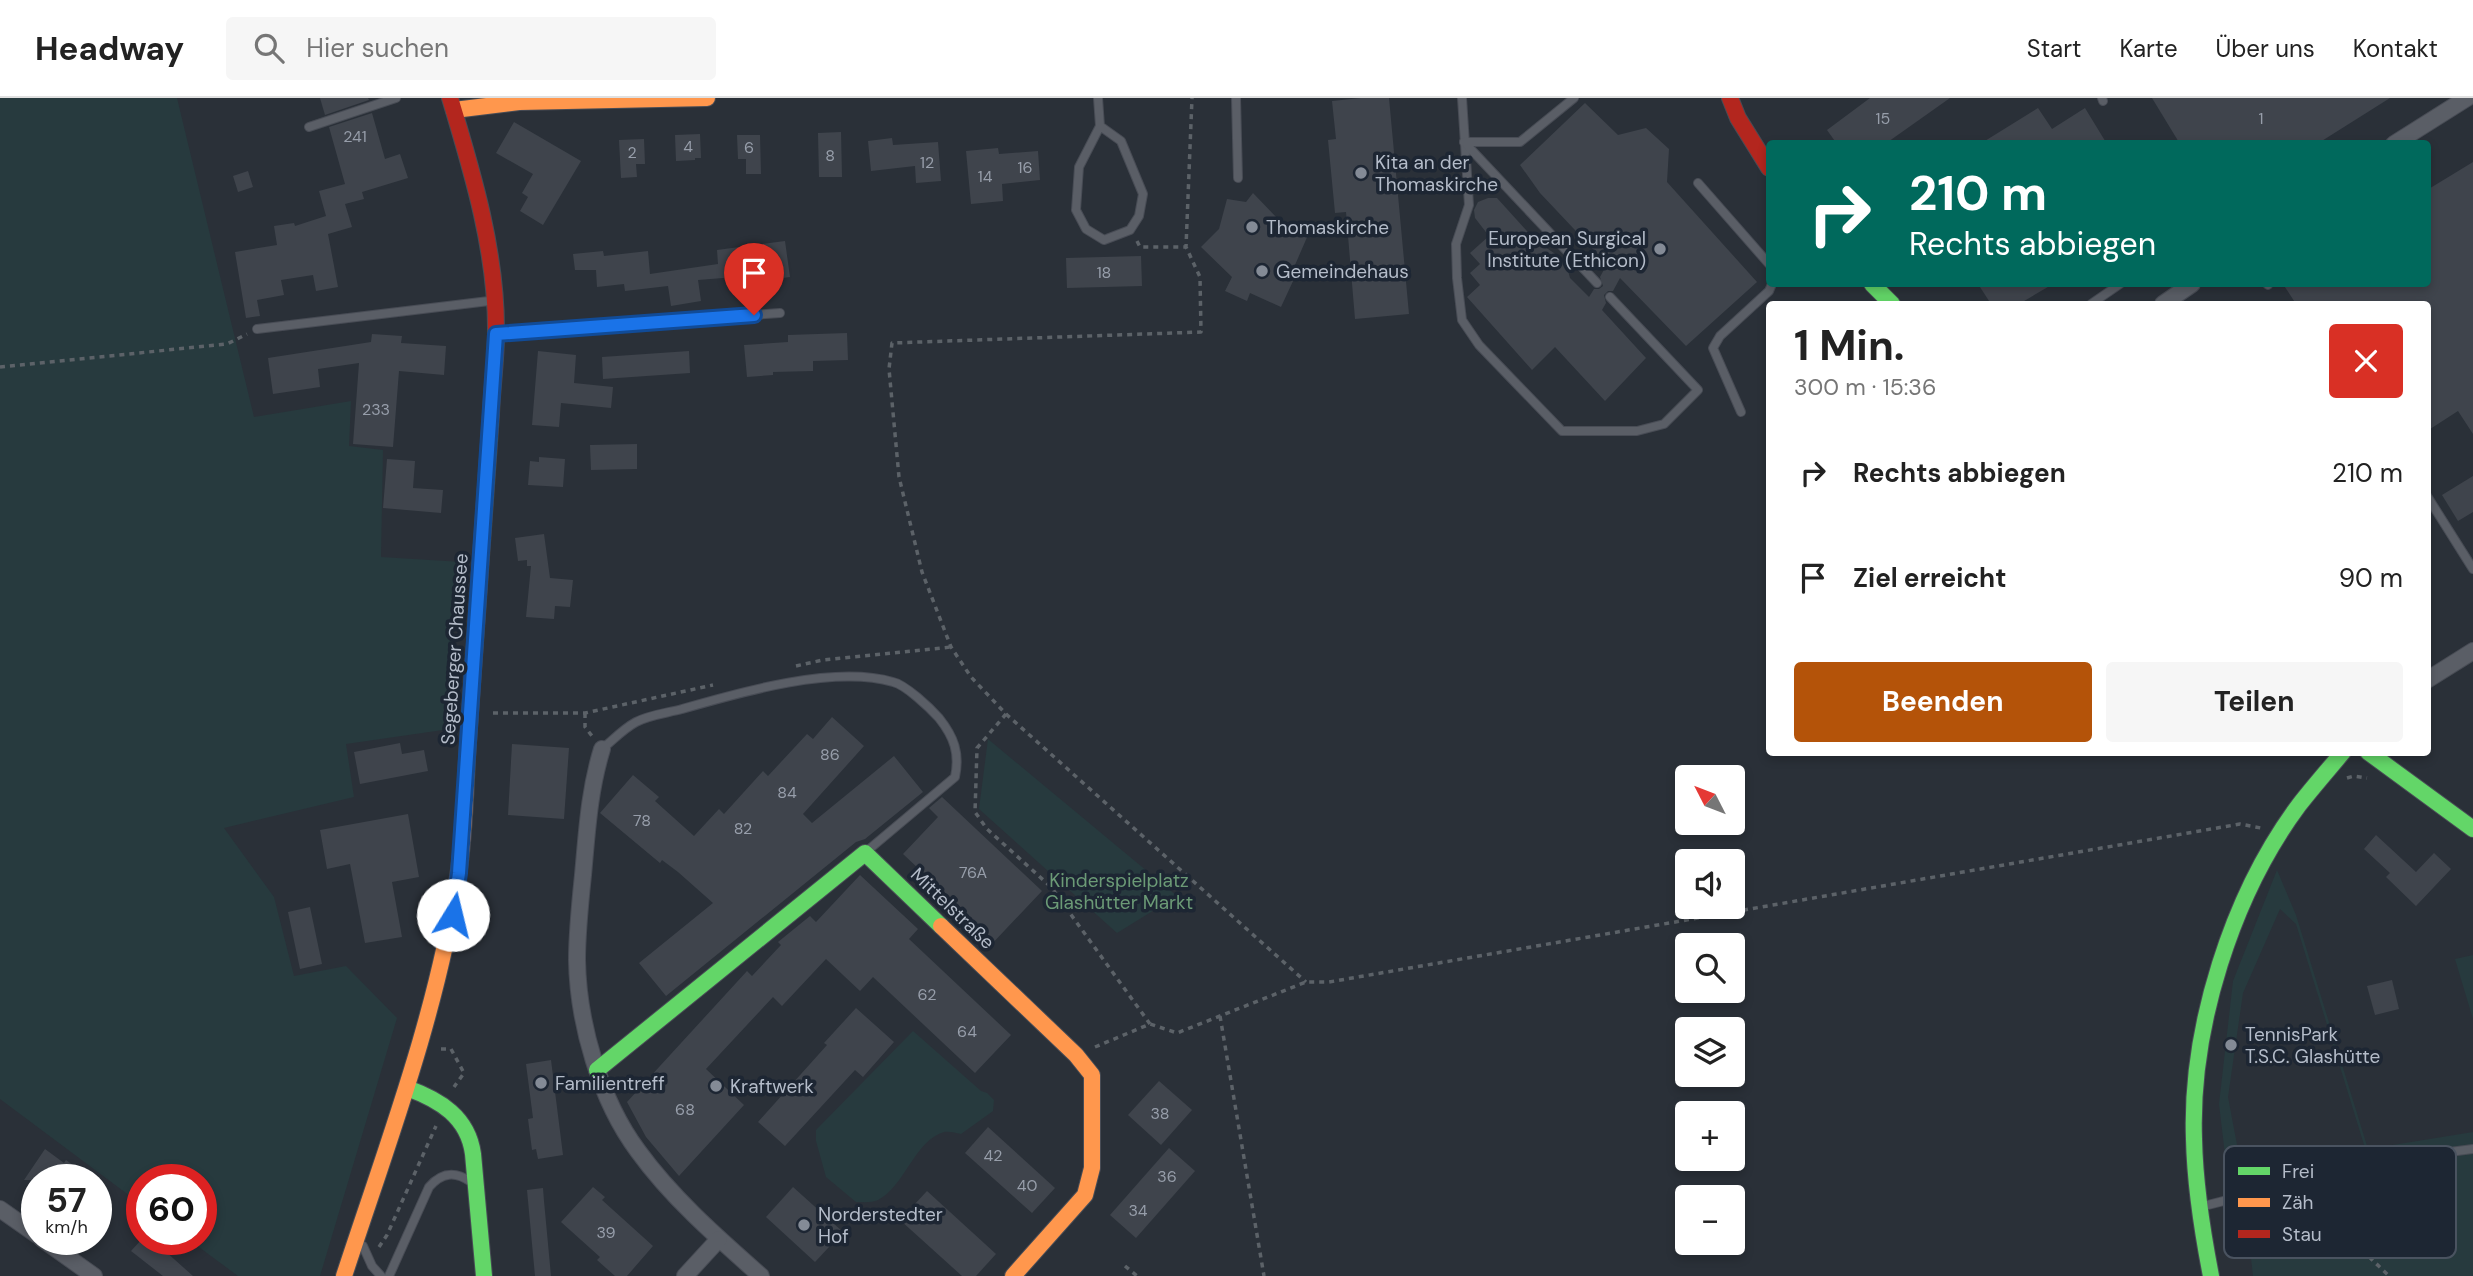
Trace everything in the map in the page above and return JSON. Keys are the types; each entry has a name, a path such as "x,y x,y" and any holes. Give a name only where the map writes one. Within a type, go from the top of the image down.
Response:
{"street":[{"path":"452,104 707,98"},
{"path":"1730,98 1738,118 1766,163"},
{"path":"2400,140 2467,98"},
{"name":"Segeberger Chaussee","path":"344,1276 407,1088 443,960 459,873 496,334 496,300 471,170 452,104"},
{"path":"1875,287 1889,301"},
{"path":"2431,677 2473,651"},
{"path":"602,749 593,780 578,918 577,963 586,1033 597,1070 610,1102 636,1149 673,1193 761,1276"},
{"path":"2211,1276 2197,1208 2193,1163 2194,1096 2199,1050 2209,1000 2241,906 2279,836 2340,756"},
{"path":"2374,756 2473,828"},
{"path":"597,1070 865,853"},
{"name":"Mittelstraße","path":"865,853 1076,1055 1092,1075 1091,1168 1084,1195 1013,1276"},
{"path":"407,1088 427,1095 445,1106 467,1130 471,1143 484,1276"},
{"path":"0,1209 21,1224"},
{"path":"685,1276 719,1239"},
{"path":"64,1255 94,1276"}],"lane":[{"path":"309,127 396,98"},
{"path":"1098,98 1100,126 1079,167 1076,210 1086,229 1104,240 1130,230 1139,216 1143,194 1121,141 1100,126"},
{"path":"1236,98 1238,178"},
{"path":"1462,98 1469,205 1456,244 1462,320 1479,345 1562,431 1637,431 1664,424 1698,390 1610,297"},
{"path":"1464,142 1520,142 1574,98"},
{"path":"1464,142 1597,283"},
{"path":"1698,183 1766,261"},
{"path":"1741,412 1713,348 1720,336 1771,287"},
{"path":"2095,301 2116,287"},
{"path":"257,329 496,300"},
{"path":"496,334 780,313"},
{"path":"2431,502 2473,569"},
{"path":"602,749 637,721 711,700 812,678 854,675 896,682 932,710 951,733 959,759 955,777 865,853"},
{"path":"388,1276 429,1187 437,1178 455,1174 476,1186"},
{"path":"2197,1208 2224,1201"},
{"path":"359,1231 365,1252 381,1276"}],"path":[{"path":"1192,98 1186,247 1200,277 1200,332 891,343 889,369 899,477 922,572 951,647 971,677 1006,714 1306,982"},
{"path":"1130,230 1140,247 1186,247"},
{"path":"0,367 227,344 257,329"},
{"path":"783,669 823,660 951,647"},
{"path":"470,713 585,713 717,684"},
{"path":"585,713 585,727 602,749"},
{"path":"1006,714 977,748 975,812 987,829 1051,887 1150,1024 1177,1033 1306,982 1329,982 2240,824 2255,826 2279,836"},
{"path":"1220,1016 1264,1276"},
{"path":"1076,1055 1150,1024"},
{"path":"439,1049 451,1049 464,1073 455,1086"},
{"path":"379,1247 387,1235 436,1126"},
{"path":"2370,1258 2389,1276"},
{"path":"1125,1266 1137,1276"}],"green space":[{"path":"0,98 177,98 254,417 351,401 349,446 383,450 381,557 462,562 443,730 346,744 354,797 224,828 274,897 294,976 346,966 397,1018 320,1276 238,1276 210,1255 217,1255 217,1164 126,1164 126,1193 112,1183 112,1164 87,1164 0,1099"},
{"name":"Kinderspielplatz Glashütter Markt","path":"988,739 1177,896 1117,933 979,809"},
{"path":"2277,870 2296,915 2367,1146 2364,1146 2296,924 2280,909 2243,993 2228,1097 2237,1146 2224,1146 2219,1104 2233,981"},
{"path":"2473,955 2473,1019 2455,959"},
{"path":"913,1031 994,1100 993,1111 961,1134 946,1132 934,1137 917,1153 896,1185 887,1193 876,1201 856,1202 826,1177 816,1141 816,1130"},
{"path":"2473,1132 2473,1276 2253,1276 2251,1258 2456,1258 2456,1146 2387,1146"}],"building":[{"path":"320,98 368,98 369,100 325,115"},
{"path":"1389,98 1409,314 1355,319 1346,212 1335,213 1328,140 1336,139 1332,101"},
{"path":"1870,98 1950,98 1891,140 1834,140 1827,130"},
{"path":"2152,98 2390,98 2323,140 2178,140"},
{"name":"European Surgical Institute (Ethicon)","path":"1585,103 1618,135 1646,128 1669,149 1667,182 1757,282 1686,346 1620,278 1613,291 1604,295 1606,303 1602,310 1646,358 1605,401 1555,347 1532,370 1467,297 1480,285 1470,273 1480,264 1470,253 1489,236 1475,218 1474,210 1478,202 1488,198 1497,198 1536,241 1557,255 1567,267 1570,278 1589,297 1594,289 1603,286 1600,277 1607,264 1540,193 1520,165"},
{"path":"2038,108 2052,129 2085,108 2105,140 1986,140"},
{"path":"372,113 385,159 400,154 408,178 362,192 364,199 345,204 352,227 328,234 338,287 316,291 313,275 281,280 284,295 257,300 260,316 246,318 235,252 277,245 274,226 294,223 295,226 326,216 319,191 345,184 329,127"},
{"path":"514,122 581,161 543,225 520,211 528,197 522,193 533,174 496,153"},
{"path":"841,132 842,177 819,177 818,133"},
{"path":"700,134 701,158 676,161 675,135"},
{"path":"737,135 760,135 761,174 746,174 746,159 738,159"},
{"path":"892,138 893,145 938,142 941,181 916,183 915,166 871,171 868,141"},
{"path":"644,139 645,164 636,164 637,177 621,178 619,140"},
{"path":"998,148 999,154 1038,151 1040,180 1002,184 1003,201 971,204 966,151"},
{"path":"2473,162 2473,434 2458,411 2431,428 2431,301 2294,301 2285,287 2431,287 2431,188"},
{"path":"248,171 253,187 238,192 233,176"},
{"path":"1253,193 1278,219 1271,219 1308,235 1295,265 1300,266 1281,307 1250,293 1247,301 1225,291 1232,277 1201,247 1219,229 1227,199 1246,202"},
{"path":"785,241 790,277 761,281 760,275 698,280 701,301 671,306 668,286 625,291 624,284 597,287 596,270 575,270 573,254 603,251 604,256 648,251 650,274 718,264 717,250"},
{"path":"1141,256 1142,286 1067,288 1066,258"},
{"path":"1980,287 2048,287 2024,301 1989,301"},
{"path":"847,333 848,360 813,361 813,371 773,372 773,375 747,377 744,345 788,342 788,335"},
{"path":"372,334 402,336 401,343 446,346 444,375 399,371 393,447 353,444 359,363 318,369 320,387 273,394 268,358 371,342"},
{"path":"538,351 576,355 574,383 613,387 611,408 561,403 559,427 532,425"},
{"path":"689,351 690,373 603,379 602,357"},
{"path":"637,444 637,469 591,470 590,445"},
{"path":"539,457 565,459 563,487 528,485 530,461 539,462"},
{"path":"387,459 415,461 413,488 443,490 441,513 383,508"},
{"path":"2473,476 2473,512 2458,521 2442,495"},
{"path":"544,534 550,578 573,580 570,607 555,606 554,619 526,617 531,566 527,566 527,560 518,561 515,538"},
{"path":"832,717 864,746 803,814 812,823 894,756 923,792 865,839 856,842 666,996 639,963 713,903 678,872 662,860 660,863 600,813 633,775 659,797 655,801 694,836 719,809 724,814 763,771 768,776 807,734 813,739"},
{"path":"400,743 402,754 424,750 428,771 360,784 354,752"},
{"path":"512,744 569,748 564,819 508,815"},
{"path":"942,797 1042,891 989,947 963,923 969,916 903,854 938,817 929,808"},
{"path":"408,814 419,877 392,882 402,937 365,943 350,864 327,869 320,830"},
{"path":"2376,835 2416,872 2434,853 2451,869 2416,906 2386,877 2390,873 2364,849"},
{"path":"860,875 918,929 909,939 1011,1035 975,1073 873,977 860,991 826,959 782,1006 773,997 706,1069 744,1105 679,1176 646,1137 627,1102 747,971 752,976 781,945 778,942 810,916 816,922"},
{"path":"310,907 322,964 300,969 288,912"},
{"path":"2392,980 2399,1009 2375,1015 2367,986"},
{"path":"856,1008 894,1042 863,1077 855,1070 785,1146 758,1122 827,1045 824,1043"},
{"path":"551,1060 563,1155 538,1159 536,1149 532,1150 528,1119 533,1118 526,1064"},
{"path":"1159,1081 1192,1110 1161,1145 1128,1115"},
{"path":"988,1127 1055,1188 1032,1213 965,1153"},
{"path":"1169,1148 1195,1171 1136,1238 1110,1215"},
{"path":"45,1149 64,1163 66,1160 71,1164 35,1164"},
{"path":"593,1187 605,1197 602,1200 653,1246 627,1276 615,1276 597,1260 600,1257 561,1222"},
{"name":"Norderstedter Hof","path":"793,1187 843,1232 815,1262 766,1217"},
{"path":"543,1188 551,1276 535,1276 527,1190"},
{"path":"927,1191 996,1254 976,1276 962,1276 900,1220"},
{"path":"136,1255 169,1255 193,1276 163,1276"}],"traffic: fast":[{"path":"1875,287 1889,301"},
{"path":"468,743 491,414"},
{"path":"2211,1276 2200,1208 2194,1139 2199,1053 2208,1008 2235,921 2254,880 2299,805 2340,756"},
{"path":"2373,756 2473,829"},
{"path":"597,1070 865,853 941,926"},
{"path":"407,1088 441,1104 459,1120 470,1141 484,1276"}],"traffic: slow":[{"path":"454,110 519,102 707,98"},
{"path":"344,1276 409,1079 449,927 460,860 468,743"},
{"path":"941,926 1076,1055 1092,1075 1092,1168 1085,1195 1013,1276"}],"traffic: jam":[{"path":"450,98 482,214 492,274 496,334 491,414"},
{"path":"1730,98 1738,118 1766,163"}],"place":[{"name":"Kita an der Thomaskirche","path":"1361,173"},
{"name":"Thomaskirche","path":"1252,227"},
{"name":"European Surgical Institute (Ethicon)","path":"1660,249"},
{"name":"Gemeindehaus","path":"1262,271"},
{"name":"TennisPark T.S.C. Glashütte","path":"2231,1045"},
{"name":"Familientreff","path":"541,1083"},
{"name":"Kraftwerk","path":"716,1086"},
{"name":"Norderstedter Hof","path":"804,1225"}],"route":[{"path":"453,915 459,873 496,334 754,315"}]}
